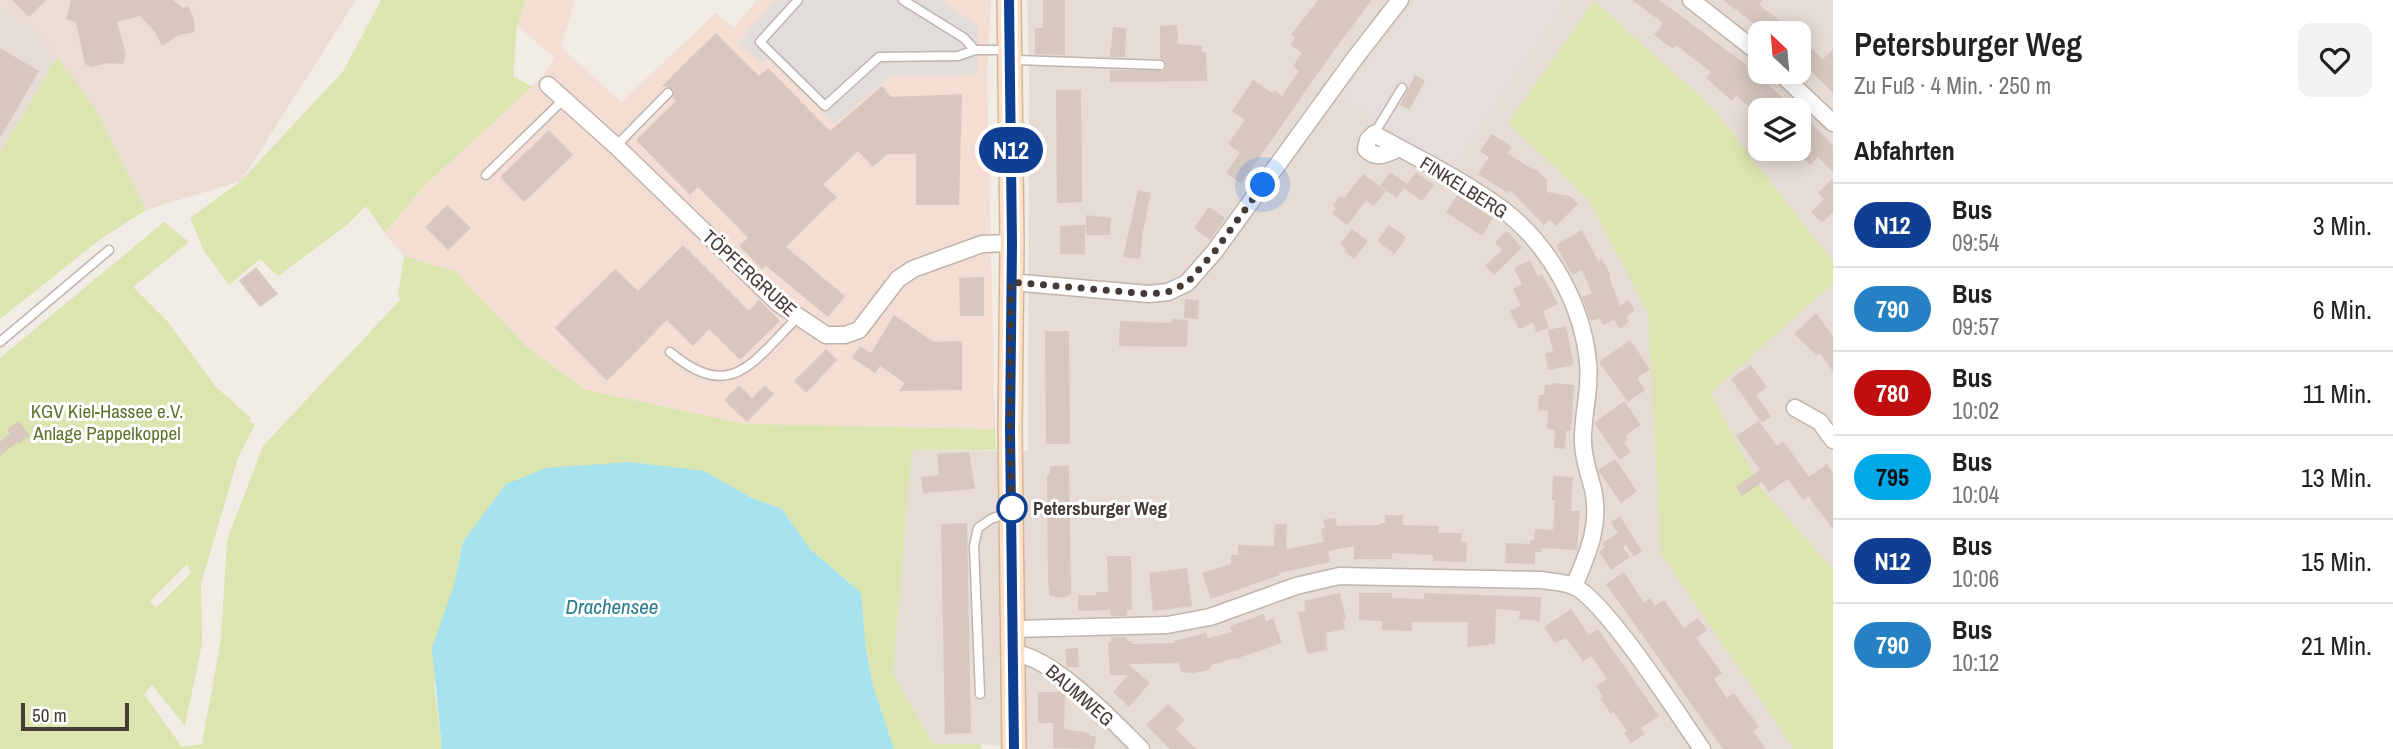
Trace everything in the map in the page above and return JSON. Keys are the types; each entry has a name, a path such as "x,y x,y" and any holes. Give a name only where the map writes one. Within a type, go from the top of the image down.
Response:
{"main road":[{"path":"1009,0 1014,749"}],"street":[{"path":"1011,282 1149,294 1168,292 1187,283 1215,251 1400,0"},
{"path":"1691,0 1748,45"},
{"path":"1792,84 1833,123"},
{"name":"TÖPFERGRUBE","path":"548,85 616,146 778,303 827,335 845,335 859,330 898,279 913,270 982,244 1012,243"},
{"name":"FINKELBERG","path":"1374,134 1501,208 1515,220 1539,246 1555,269 1575,310 1588,362 1589,392 1583,442 1596,515 1591,546 1574,586"},
{"path":"1795,408 1820,422 1833,440"},
{"path":"1013,629 1167,625 1210,617 1296,586 1339,576 1542,580 1574,586 1591,598 1613,624 1702,749"},
{"name":"BAUMWEG","path":"1013,653 1039,660 1064,678 1140,749"}],"lane":[{"path":"798,0 760,42 825,106 879,57 958,56 975,50 1010,55 1160,65"},
{"path":"903,0 964,38 975,50"},
{"path":"1374,134 1402,88"},
{"path":"616,146 668,93"},
{"path":"486,175 564,99"},
{"path":"0,342 109,250"},
{"path":"670,352 687,366 709,376 730,376 746,368 798,317"},
{"path":"980,694 974,546 978,528 991,519 1012,511"}],"shaded area":[{"path":"0,0 356,0 241,181 146,210 95,109 30,23 0,6"},
{"path":"525,0 575,0 561,47 621,102 716,13 734,28 757,0 991,0 987,77 995,429 746,424 586,390 528,348 456,272 404,256 385,234 425,185 545,74 554,57 517,26"},
{"path":"774,0 940,0 978,26 978,75 890,76 834,124 769,58 761,63 739,43"},
{"path":"1027,0 1417,0 1340,97 1454,169 1566,0 1833,0 1833,749 1022,749 982,744 933,744 893,673 912,450 1028,451"},
{"path":"1417,0 1566,0 1454,170 1340,97"},
{"path":"0,6 30,23 57,57 0,153"}],"green space":[{"path":"381,0 525,0 517,26 513,76 532,87 425,185 385,233 366,206 347,225 278,276 260,259 229,285 204,251 190,218 241,181 344,70"},
{"path":"1594,1 1713,108 1748,153 1748,161 1754,161 1833,262 1833,283 1711,393 1759,486 1833,569 1833,749 1794,749 1661,554 1648,313 1588,199 1508,123"},
{"path":"57,57 95,109 146,210 102,238 0,319 0,153"},
{"name":"KGV Kiel-Hassee e.V. Anlage Pappelkoppel","path":"164,222 189,242 133,287 168,322 216,387 251,418 249,421 255,425 238,458 201,584 202,644 185,726 152,685 144,694 182,747 202,744 221,639 227,540 263,446 400,300 398,295 404,256 456,272 528,348 586,390 746,424 995,429 996,450 912,450 893,673 933,744 982,744 981,749 894,749 873,686 866,649 861,593 810,549 782,509 752,498 704,471 463,541 434,684 442,749 0,749 0,358","holes":["187,564 191,573 156,608 150,601"]}],"water":[{"name":"Drachensee","path":"630,462 704,471 752,498 782,509 810,549 861,593 866,649 873,686 894,749 442,749 432,648 454,585 463,542 506,484 546,468"}],"building":[{"path":"12,0 46,0 29,17"},
{"path":"71,0 173,0 183,8 188,6 194,20 195,32 179,35 162,46 155,32 140,16 117,22 126,54 123,64 108,63 92,67 85,64 76,22 66,19"},
{"path":"1043,0 1065,0 1065,55 1035,54 1035,28 1043,28"},
{"path":"1318,0 1372,0 1241,184 1226,173 1240,153 1228,144 1245,120 1232,111 1253,80 1272,93 1274,90 1282,96 1299,71 1293,66 1302,53 1290,45 1295,38 1291,35"},
{"path":"1632,0 1658,0 1748,66 1748,84 1768,84 1783,98 1748,98 1748,106 1736,96 1732,101 1706,78 1711,72 1676,45 1673,49 1654,35 1663,23"},
{"path":"1723,0 1763,0 1759,5 1781,21 1750,21"},
{"path":"1177,25 1178,44 1202,46 1202,52 1206,52 1207,81 1110,82 1110,70 1164,70 1166,65 1160,58 1160,26"},
{"path":"1113,27 1126,28 1125,57 1110,57"},
{"path":"716,33 759,76 768,68 830,131 882,86 891,97 962,94 959,205 916,205 916,154 888,154 873,167 858,151 823,185 837,197 786,247 845,296 828,317 766,266 762,269 739,246 748,238 698,187 690,195 636,140 676,101 673,98 673,89 662,86"},
{"path":"0,48 39,71 0,138"},
{"path":"1811,48 1823,59 1833,49 1833,93 1811,71"},
{"path":"1415,75 1425,81 1409,110 1400,105"},
{"path":"1056,90 1081,90 1082,202 1057,203"},
{"path":"1811,123 1833,145 1833,172 1818,157 1810,165 1806,161 1811,161"},
{"path":"549,130 573,155 524,202 500,177"},
{"path":"1492,134 1512,147 1507,153 1534,170 1535,168 1547,180 1547,192 1570,196 1578,204 1556,226 1550,220 1544,225 1510,190 1508,193 1478,174 1489,157 1480,151"},
{"path":"1390,172 1407,184 1397,198 1380,186"},
{"path":"1416,172 1434,185 1422,201 1404,188"},
{"path":"1363,174 1386,191 1374,206 1366,201 1347,225 1332,213 1336,208 1333,206 1340,196 1344,198"},
{"path":"1833,178 1833,212 1822,223 1811,212 1824,199 1818,193"},
{"path":"1138,190 1151,193 1140,259 1123,257"},
{"path":"1457,195 1493,218 1482,236 1446,212"},
{"path":"447,205 471,228 448,250 425,227"},
{"path":"1209,207 1225,218 1210,240 1194,228"},
{"path":"1086,215 1111,218 1110,235 1086,235"},
{"path":"1085,225 1085,254 1060,254 1060,226"},
{"path":"1389,225 1406,237 1395,254 1377,241"},
{"path":"1352,229 1368,241 1354,259 1340,244"},
{"path":"1582,230 1598,261 1602,259 1611,276 1609,277 1620,306 1628,300 1635,310 1626,317 1629,322 1620,329 1614,320 1603,325 1600,318 1591,321 1582,297 1592,293 1582,270 1572,275 1556,245"},
{"path":"1507,231 1522,248 1494,275 1485,265 1502,250 1495,242"},
{"path":"683,245 749,311 759,300 780,321 740,360 709,329 693,346 667,320 607,381 555,328 615,269 638,291"},
{"path":"1530,260 1538,276 1542,274 1558,304 1543,311 1549,328 1536,332 1533,322 1519,329 1510,311 1521,305 1513,289 1522,284 1514,268"},
{"path":"256,267 278,294 260,307 239,281"},
{"path":"984,277 984,316 960,316 959,278"},
{"path":"1185,299 1199,300 1198,319 1184,318"},
{"path":"1816,313 1833,336 1833,372 1820,353 1817,355 1794,334"},
{"path":"894,315 934,342 962,341 962,390 899,391 905,383 880,366 875,373 852,358 860,346 871,353"},
{"path":"1172,319 1188,320 1187,347 1119,346 1120,321 1172,323"},
{"path":"1566,326 1574,365 1548,370 1545,353 1553,352 1548,330"},
{"path":"1045,331 1069,331 1070,444 1046,444"},
{"path":"1630,340 1650,369 1637,378 1645,390 1628,402 1599,362"},
{"path":"826,349 837,360 806,393 794,381"},
{"path":"1751,365 1767,387 1756,395 1771,416 1762,423 1731,379"},
{"path":"739,385 752,398 765,385 774,394 747,422 724,400"},
{"path":"1545,385 1574,385 1571,431 1566,431 1565,449 1554,448 1555,430 1547,429 1548,411 1538,410 1539,395 1544,395"},
{"path":"1624,401 1641,425 1625,436 1628,439 1624,442 1631,452 1620,460 1594,423"},
{"path":"18,421 30,435 0,456 0,442 10,433 7,430"},
{"path":"1759,421 1777,446 1783,441 1809,477 1827,464 1833,473 1833,529 1808,496 1803,500 1788,479 1769,492 1762,482 1742,496 1736,487 1760,470 1736,436"},
{"path":"969,452 975,489 923,493 921,477 939,475 937,454"},
{"path":"1615,459 1637,491 1621,503 1598,470"},
{"path":"1050,466 1069,466 1071,594 1064,598 1050,596 1048,583 1047,475 1050,475"},
{"path":"1553,476 1573,477 1571,511 1580,511 1577,550 1541,548 1541,552 1535,552 1535,564 1505,563 1506,543 1530,544 1530,540 1534,540 1535,529 1553,530"},
{"path":"1385,515 1403,515 1403,525 1439,526 1438,533 1462,533 1461,542 1467,542 1466,562 1433,561 1433,555 1392,553 1392,559 1354,559 1354,546 1328,551 1330,562 1279,573 1280,575 1211,599 1202,573 1231,564 1231,555 1238,555 1238,545 1274,546 1275,524 1287,524 1286,549 1324,542 1321,529 1325,528 1323,520 1335,518 1337,526 1380,525 1385,523"},
{"path":"1620,516 1642,551 1634,557 1626,545 1623,547 1630,557 1611,570 1599,552 1605,547 1602,543 1618,533 1611,522"},
{"path":"967,523 971,733 945,734 941,524"},
{"path":"1107,556 1131,556 1132,610 1127,610 1127,616 1111,616 1110,610 1078,611 1078,595 1108,592"},
{"path":"1187,568 1192,606 1153,611 1149,573"},
{"path":"1624,572 1644,603 1650,598 1655,606 1664,600 1684,628 1698,618 1707,630 1696,638 1722,673 1714,679 1727,698 1734,693 1759,727 1753,731 1766,749 1723,749 1606,584"},
{"path":"1340,593 1346,620 1343,620 1345,629 1326,633 1327,650 1307,654 1298,612 1306,611 1304,601"},
{"path":"1359,593 1392,593 1392,598 1424,599 1424,593 1541,597 1540,621 1519,619 1520,611 1496,609 1495,644 1467,647 1468,622 1412,622 1412,631 1382,630 1382,621 1359,620"},
{"path":"1571,609 1589,635 1598,629 1659,716 1641,728 1645,734 1631,743 1624,733 1627,731 1614,712 1611,714 1600,698 1603,696 1596,686 1607,679 1591,656 1583,661 1566,638 1555,643 1544,627"},
{"path":"1264,614 1266,621 1273,618 1282,643 1194,673 1181,672 1179,663 1128,664 1150,683 1129,707 1113,692 1128,675 1110,675 1108,642 1111,642 1111,637 1127,637 1127,641 1132,641 1132,644 1175,643 1174,641 1206,633 1208,638 1232,632 1230,626"},
{"path":"1078,648 1079,667 1067,667 1065,649"},
{"path":"1038,692 1065,692 1064,729 1089,733 1096,737 1094,749 1053,748 1053,723 1038,723"},
{"path":"1168,704 1185,720 1176,729 1196,749 1170,749 1146,725"}],"bus line":[{"name":"N12","path":"1009,0 1014,749"}],"place":[{"name":"Petersburger Weg","path":"1012,508"}],"route":[{"path":"1012,508 1012,511 1011,282 1149,294 1168,292 1187,283 1215,251 1263,185"}]}
